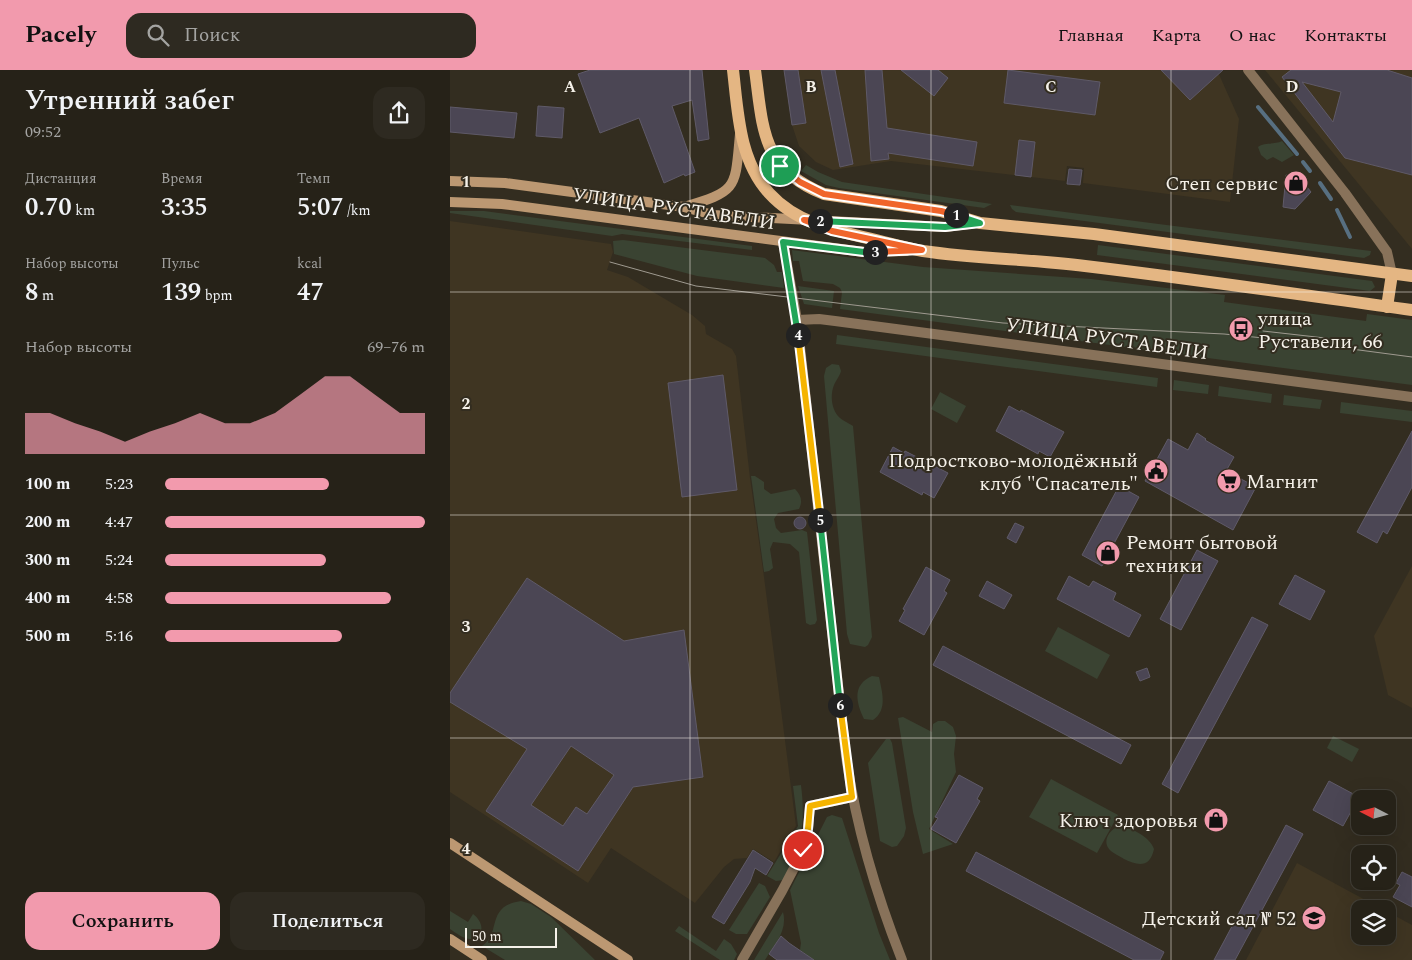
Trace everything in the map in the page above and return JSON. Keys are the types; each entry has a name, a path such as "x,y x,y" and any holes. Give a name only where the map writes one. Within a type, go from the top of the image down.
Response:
{"main road":[{"path":"733,70 740,131 749,161 757,178 782,205 804,220"},
{"path":"755,70 762,124 772,154 780,166 800,182 817,191 838,197 941,211 980,223"},
{"path":"684,207 715,198 726,191 736,176 740,131"},
{"name":"УЛИЦА РУСТАВЕЛИ","path":"450,181 504,182 684,207 713,215 945,227 980,223 1094,234 1412,276"},
{"name":"УЛИЦА РУСТАВЕЛИ","path":"450,202 502,204 864,252 922,250"},
{"name":"УЛИЦА РУСТАВЕЛИ","path":"804,220 832,231 922,250 1084,266 1412,310"},
{"path":"1387,306 1392,274"},
{"path":"450,843 628,960"},
{"path":"450,939 482,960"}],"street":[{"path":"1248,70 1345,193 1387,252 1392,274"},
{"path":"783,242 796,320 852,797 871,875 902,960"},
{"name":"УЛИЦА РУСТАВЕЛИ","path":"796,320 819,318 1412,397"},
{"path":"742,960 782,891 803,850 808,829 810,806 852,797"}],"shaded area":[{"path":"784,70 1217,70 1239,119 1230,202 1083,183 1084,168 1067,166 1065,181 891,161 833,170 816,162 799,146 792,125"},
{"path":"1265,70 1412,70 1412,249"},
{"path":"450,221 611,244 613,252 607,270 628,277 692,315 705,326 706,334 732,349 736,356 750,478 796,826 774,862 753,849 747,858 734,859 724,867 695,903 611,848 588,883 450,792"},
{"path":"1412,566 1412,708 1388,695 1374,636"},
{"name":"Детский сад № 52","path":"1297,863 1365,900 1351,900 1351,945 1396,945 1396,916 1412,925 1412,960 1246,960"}],"green space":[{"path":"1282,141 1294,155 1282,162 1273,157 1267,160 1261,155 1258,147"},
{"path":"806,165 842,182 992,204 984,208 839,188 826,185 801,171"},
{"path":"1010,205 1371,251 1370,255 1364,258 1016,212"},
{"path":"450,211 484,211 752,246 752,250 622,234 612,236 450,213"},
{"path":"623,240 765,258 774,265 777,272 782,272 784,288 697,276 614,254 613,241"},
{"path":"1098,245 1372,281 1375,287 1370,291 1097,255"},
{"path":"792,250 923,267 1091,279 1225,295 1224,302 1366,321 1367,314 1412,320 1412,385 840,309 842,292 840,288 833,284 803,281 799,261 793,261"},
{"path":"798,286 834,291 832,308 804,304"},
{"path":"837,335 1158,378 1157,387 836,344"},
{"path":"832,364 839,365 841,371 833,389 833,407 840,418 853,426 872,637 865,647 850,644 847,634 824,376 826,368"},
{"path":"1174,380 1209,385 1208,394 1173,390"},
{"path":"1219,386 1272,394 1271,403 1218,396"},
{"path":"940,392 966,406 957,423 931,409"},
{"path":"1284,395 1322,400 1320,409 1283,405"},
{"path":"1341,402 1412,411 1412,422 1340,413"},
{"path":"751,476 755,476 764,482 764,489 771,494 795,489 800,496 801,503 799,509 778,513 774,519 776,528 781,533 802,530 807,532 817,620 815,624 810,625 806,623 799,552 790,544 773,542 770,549 773,568 764,572"},
{"path":"1058,627 1110,655 1097,679 1045,651"},
{"path":"872,676 879,677 883,700 881,711 873,720 864,719 858,700 861,684"},
{"path":"903,717 932,732 933,724 938,721 945,721 953,727 956,736 954,754 956,772 929,829 953,844 923,854 913,812 898,718"},
{"path":"1333,736 1359,749 1352,762 1327,748"},
{"path":"886,739 890,739 892,743 906,828 904,836 897,846 892,847 880,841 868,763"},
{"path":"1051,779 1118,815 1097,853 1029,817"},
{"path":"801,785 803,812 801,834 795,855 784,880 776,881 767,876 798,826 793,786"},
{"path":"832,815 842,818 879,933 890,960 804,960 807,955 800,950 801,943 790,890 827,817"},
{"path":"1119,826 1140,833 1149,840 1154,849 1150,860 1139,864 1129,861 1108,848 1106,840 1109,833"},
{"path":"759,883 765,886 770,897 747,934 736,934 729,930"},
{"path":"521,901 531,904 551,917 595,960 505,960 482,946 488,941 498,914 503,908"},
{"path":"450,911 468,922 473,914 481,924 482,928 479,935 469,939 450,929"},
{"path":"783,912 784,925 776,943 765,960 754,960"},
{"path":"679,926 716,951 724,939 731,944 737,954 734,960 720,960 675,931"}],"building":[{"path":"590,70 702,70 709,139 698,141 692,100 672,106 695,172 685,176 684,174 664,183 639,118 600,133 578,74"},
{"path":"784,70 798,70 806,123 792,125"},
{"path":"821,70 835,70 853,164 840,167"},
{"path":"865,70 882,70 887,128 977,142 973,166 888,153 889,159 871,161"},
{"path":"901,70 938,70 948,78 934,96"},
{"path":"1008,70 1100,82 1095,115 1004,103"},
{"path":"1161,70 1223,70 1190,100"},
{"path":"1291,70 1387,70 1412,78 1412,175 1345,158 1282,77","holes":["1302,82 1341,92 1333,122"]},
{"path":"538,106 564,108 562,138 536,136"},
{"path":"450,107 517,113 514,138 450,132"},
{"path":"1019,140 1035,142 1031,177 1015,175"},
{"path":"1069,169 1082,170 1080,185 1067,184"},
{"path":"1286,175 1298,176 1311,192 1295,209 1283,207"},
{"path":"723,375 737,490 682,497 668,383"},
{"path":"1009,406 1020,412 1021,410 1064,432 1050,457 1039,451 1038,454 996,431"},
{"path":"1412,431 1412,487 1387,534 1383,531 1377,543 1357,532"},
{"path":"1197,433 1205,440 1234,457 1226,471 1256,487 1233,530 1145,481 1168,439 1188,450"},
{"path":"893,447 904,453 905,451 948,473 934,498 923,492 922,495 880,472"},
{"path":"1119,486 1139,497 1102,566 1082,555"},
{"path":"800,517 806,523 800,529 794,523"},
{"path":"1015,523 1024,527 1016,543 1007,538"},
{"path":"1197,550 1218,561 1181,630 1160,619"},
{"path":"926,567 950,580 944,591 947,593 924,635 899,621 905,610 903,609"},
{"path":"1295,575 1325,591 1310,620 1279,604"},
{"path":"1069,576 1089,587 1093,581 1116,593 1113,600 1141,615 1129,637 1057,599"},
{"path":"527,578 624,641 684,630 703,777 633,787 578,871 486,811 527,749 450,702 450,693","holes":["571,746 614,775 587,814 576,807 563,826 531,805"]},
{"path":"987,581 1012,595 1004,609 979,596"},
{"path":"1252,617 1268,625 1178,793 1162,784"},
{"path":"943,646 1131,745 1121,764 933,665"},
{"path":"1147,668 1150,677 1140,681 1136,672"},
{"path":"959,775 983,788 977,799 980,801 956,843 931,829 938,818 935,817"},
{"path":"1329,781 1351,793 1351,812 1343,826 1313,810"},
{"path":"1286,825 1303,834 1235,960 1214,960"},
{"path":"753,850 773,863 766,875 755,868 750,882 724,924 712,917"},
{"path":"976,852 1164,952 1160,960 1134,960 966,871"},
{"path":"1402,872 1412,877 1412,907 1393,897 1400,885 1396,883"},
{"path":"781,936 814,960 777,960 769,954"}],"waterway":[{"path":"1258,107 1297,154"},
{"path":"1303,162 1310,171"},
{"path":"1320,183 1331,199"},
{"path":"1337,210 1350,237"}],"tram line":[{"path":"610,262 696,286 1003,323 1224,334 1412,357"},
{"path":"1263,331 1325,338"}],"place":[{"name":"Степ сервис","path":"1296,183"},
{"name":"улица Руставели, 66","path":"1241,329"},
{"name":"Подростково-молодёжный клуб \"Спасатель\"","path":"1156,471"},
{"name":"Магнит","path":"1229,481"},
{"name":"Ремонт бытовой техники","path":"1108,553"},
{"name":"Ключ здоровья","path":"1216,820"},
{"name":"Детский сад № 52","path":"1314,918"}],"route":[{"path":"780,166 800,182 824,194 941,211 980,223 945,227 804,220 832,231 922,250 864,252 783,242 796,320 852,797 810,806 808,829 803,850"}]}
